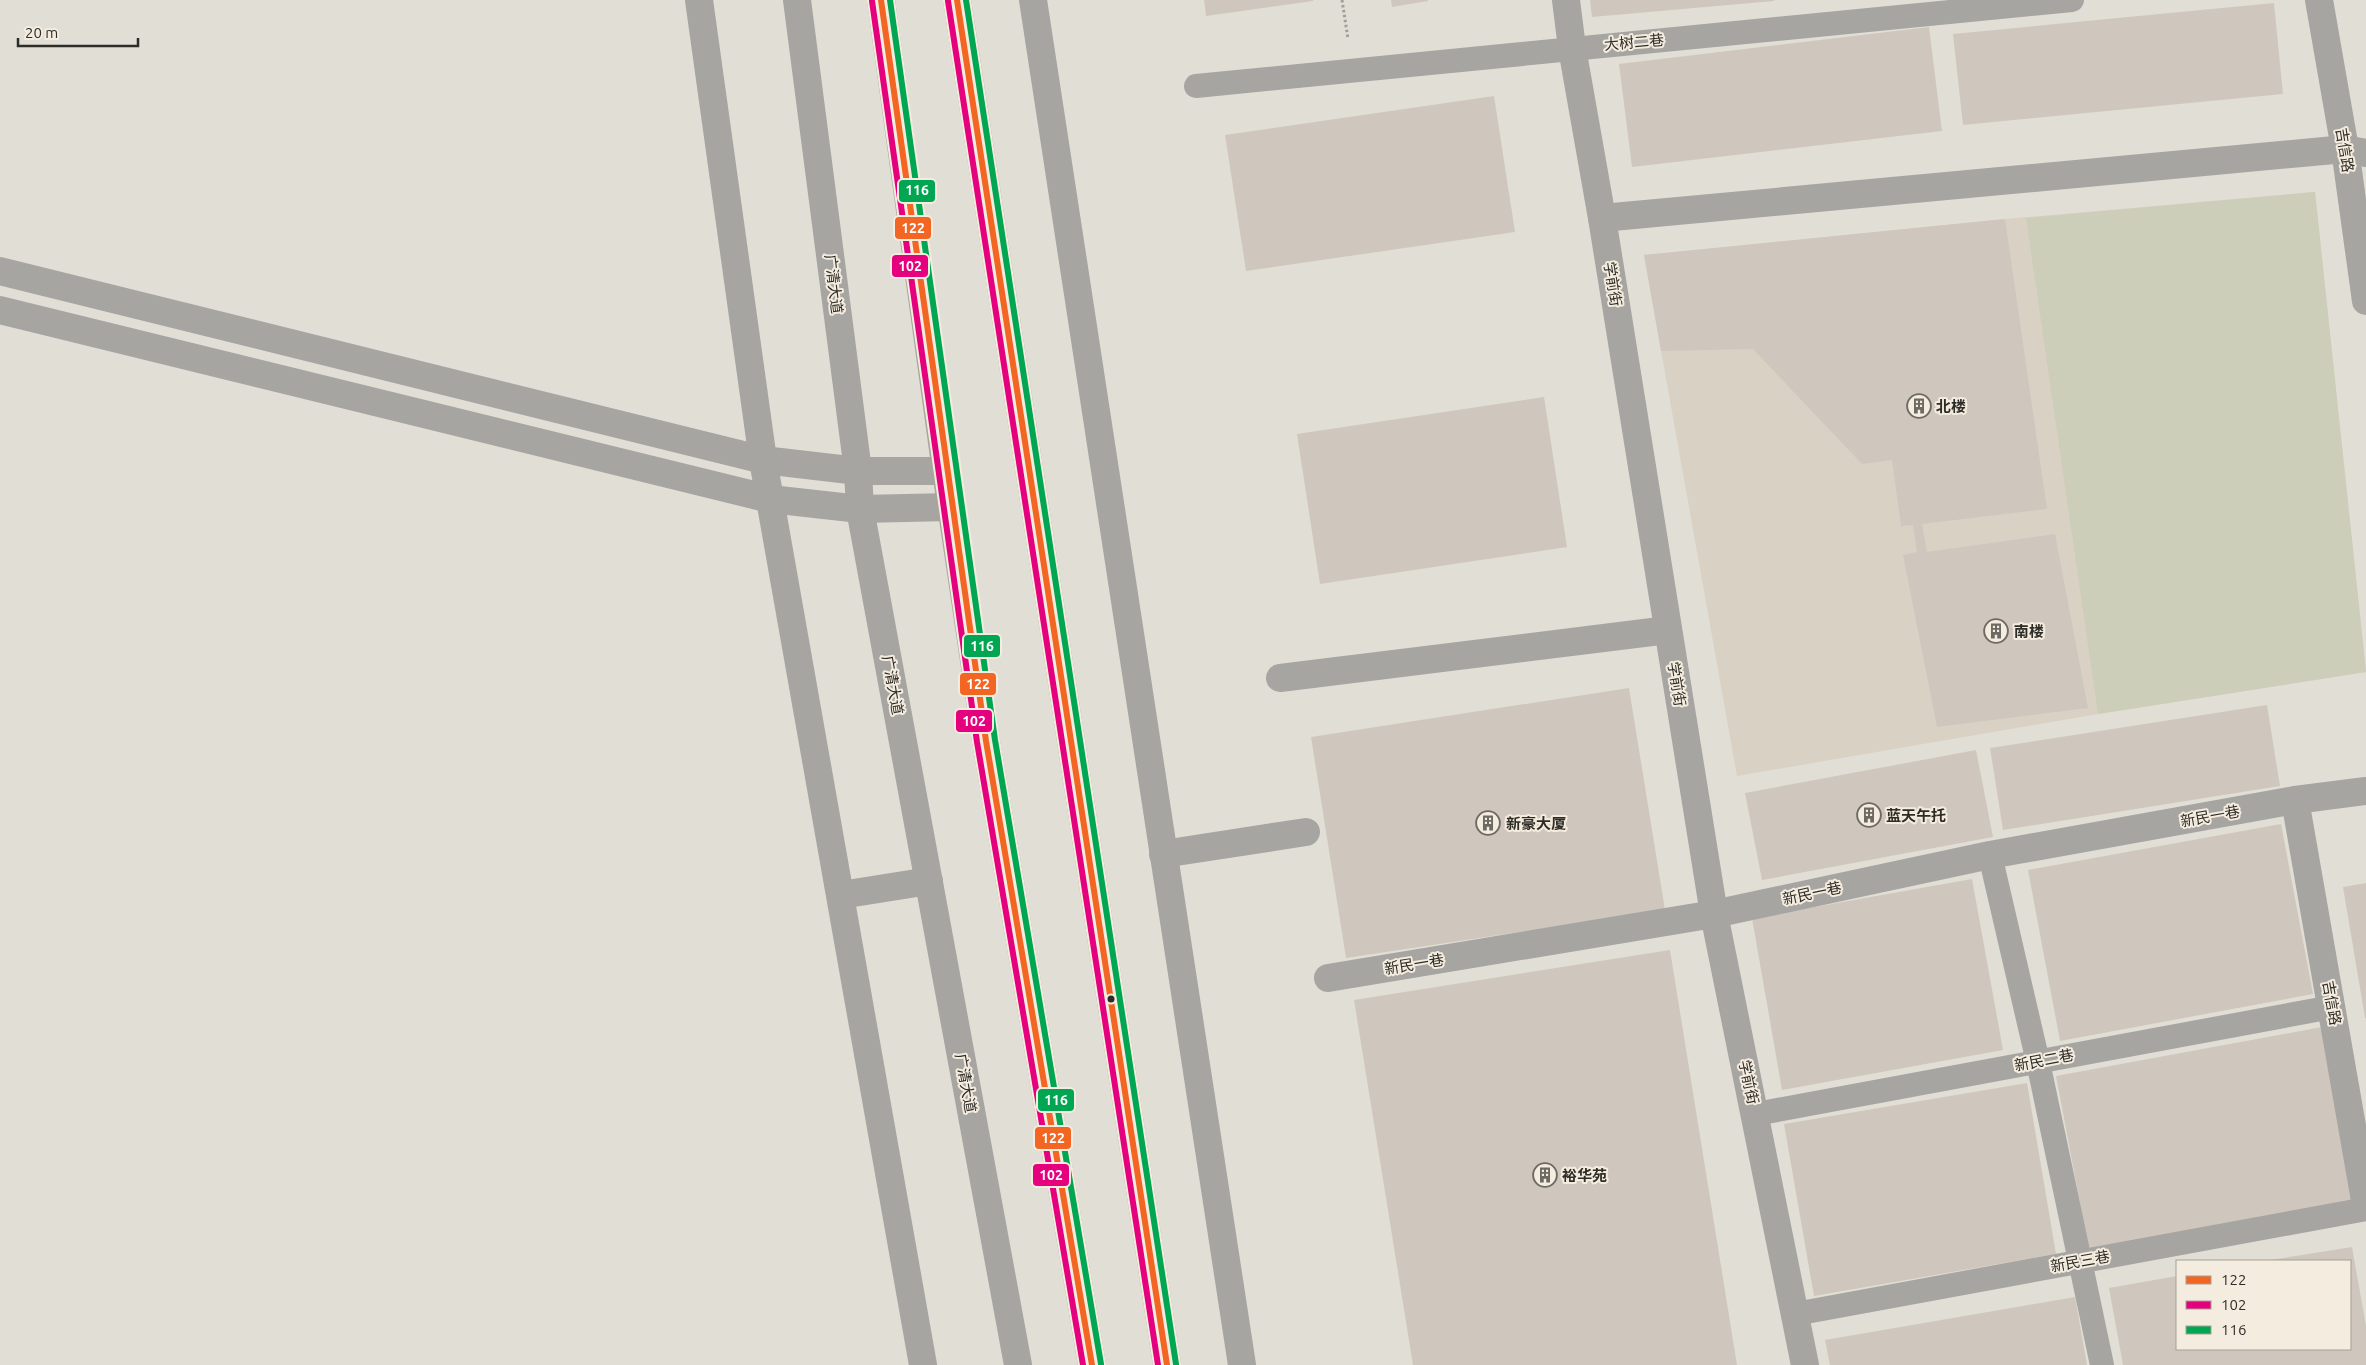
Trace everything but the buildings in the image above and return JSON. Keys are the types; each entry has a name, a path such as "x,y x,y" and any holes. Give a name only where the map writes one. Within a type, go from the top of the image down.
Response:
{"highway":[{"path":"881,0 951,507 986,741 1092,1365"},
{"path":"957,0 1167,1365"}],"street":[{"path":"699,0 770,499 924,1365"},
{"name":"广清大道","path":"797,0 858,471 860,509 1018,1365"},
{"path":"1033,0 1242,1365"},
{"name":"学前街","path":"1566,0 1572,48 1602,218 1714,914 1756,1114 1805,1365"},
{"name":"吉信路","path":"2319,0 2356,151 2366,302"},
{"path":"1602,218 2356,151"},
{"path":"0,271 764,460 858,471 946,471"},
{"path":"0,310 770,499 860,509 951,507"},
{"path":"1280,678 1668,630"},
{"name":"新民一巷","path":"1328,978 1714,914 1990,855 2295,800 2366,791"},
{"name":"吉信路","path":"2295,800 2366,1207"},
{"path":"1164,854 1306,832"},
{"path":"841,895 929,881"}],"lane":[{"name":"大树二巷","path":"1196,86 2072,0"},
{"path":"1990,855 2082,1261 2102,1365"},
{"name":"新民二巷","path":"1756,1114 2332,1006"},
{"name":"新民三巷","path":"1795,1314 2366,1207"}],"path":[{"path":"1342,0 1353,70"}],"shaded area":[{"path":"2315,192 2366,672 2098,714 1737,776 1644,255 2005,219"}],"green space":[{"path":"2315,192 2366,672 2098,714 2026,218"}],"transit line":[{"name":"122","path":"881,0 986,741 1092,1365"},
{"name":"116","path":"890,0 995,740 1101,1364"},
{"name":"122","path":"957,0 1167,1365"},
{"name":"116","path":"966,0 1176,1364"},
{"name":"102","path":"872,1 977,742 1083,1365"},
{"name":"102","path":"948,1 1158,1365"}],"place":[{"name":"北楼","path":"1919,406"},
{"name":"南楼","path":"1996,631"},
{"name":"蓝天午托","path":"1869,815"},
{"name":"新豪大厦","path":"1488,823"},
{"name":"裕华苑","path":"1545,1175"}]}
